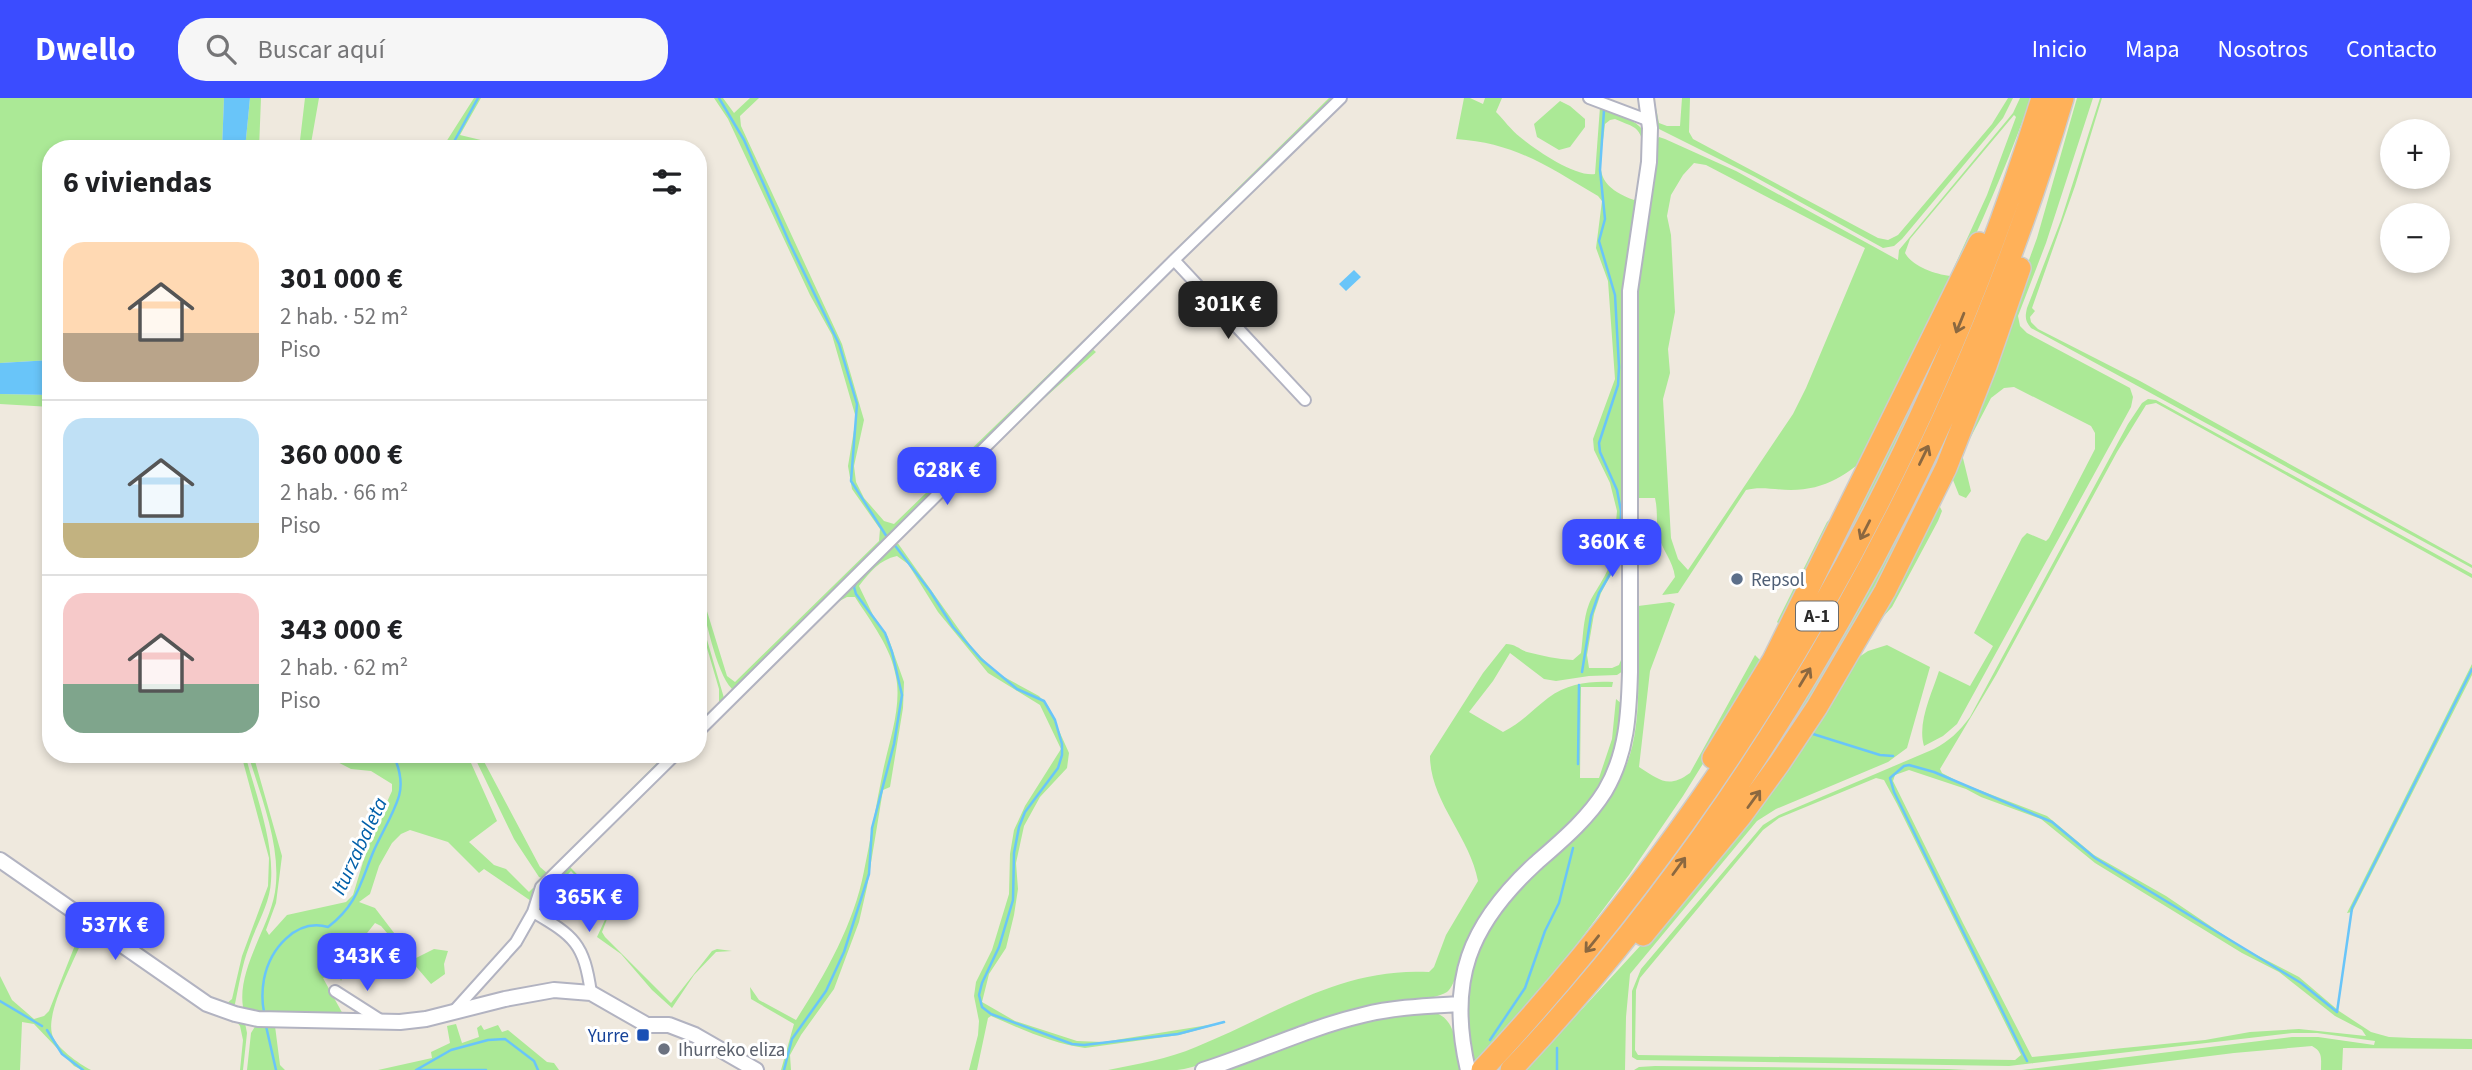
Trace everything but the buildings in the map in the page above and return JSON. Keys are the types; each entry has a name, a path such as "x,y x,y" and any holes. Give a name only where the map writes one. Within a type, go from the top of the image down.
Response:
{"highway":[{"path":"1482,1070 1556,989 1624,904 1773,660 1942,320 2004,185 2030,137 2042,98"},
{"name":"A-1","path":"1511,1070 1545,1034 1637,923 1681,864 1752,760 1844,613 1962,374 2022,223 2063,98"},
{"path":"1545,1034 1583,1000 1631,949 1741,816 1817,707 1885,591 1945,468 1986,366 2067,116 2069,98"}],"street":[{"path":"707,723 1341,98"},
{"path":"1589,98 1650,121"},
{"path":"1468,1070 1460,1004 1469,952 1494,906 1590,813 1618,765 1626,734 1630,660 1630,291 1649,162 1650,121 1646,98"},
{"path":"1174,260 1306,400"},
{"path":"453,1012 516,942 533,912 541,887 667,763"},
{"path":"0,860 207,1004 235,1014 266,1019 426,1019 554,990 591,993 647,1024 669,1025 695,1035 757,1070"},
{"path":"533,912 565,930 578,945 584,957 591,993"},
{"path":"335,991 382,1021"},
{"path":"1203,1070 1328,1024 1364,1014 1413,1006 1460,1004"}],"green space":[{"path":"0,98 224,98 222,140 42,140 42,361 0,363"},
{"path":"250,98 261,98 259,140 246,140"},
{"path":"305,98 319,98 312,140 300,140"},
{"path":"474,98 481,98 460,135 481,140 447,140"},
{"path":"714,98 723,98 734,113 750,98 759,98 740,116 741,126 842,344 864,420 854,466 856,482 864,498 884,521 894,524 1329,98 1333,98 736,689 732,689 726,681 716,657 707,624 707,611 727,676 735,682 879,541 880,529 852,489 848,466 856,418 832,335 810,295 728,119"},
{"path":"1464,98 1483,104 1485,98 1502,98 1496,112 1517,134 1556,162 1587,174 1595,174 1600,107 1633,122 1646,136 1643,160 1640,134 1630,125 1615,119 1610,120 1605,124 1601,161 1601,171 1610,187 1634,200 1640,178 1624,301 1623,671 1617,675 1556,681 1544,679 1510,653 1469,712 1503,732 1563,689 1588,683 1613,682 1612,687 1581,687 1580,778 1599,778 1612,739 1616,699 1623,705 1609,767 1598,789 1583,809 1513,877 1481,915 1469,936 1456,977 1447,992 1430,998 1368,1007 1327,1017 1191,1067 1177,1070 1108,1070 1185,1051 1337,985 1397,972 1429,972 1434,967 1446,935 1478,881 1467,849 1436,788 1430,756 1483,673 1506,644 1527,652 1561,659 1573,660 1581,653 1587,610 1608,569 1612,551 1609,543 1601,537 1569,528 1574,526 1613,536 1617,511 1610,483 1594,450 1593,439 1615,379 1608,281 1596,248 1602,201 1598,196 1531,158 1477,141 1456,139","holes":["1622,554 1621,660 1619,665 1612,668 1589,668 1587,655 1594,614 1601,593"]},
{"path":"1650,98 1654,98 1659,123 1680,126 1682,98 1690,98 1689,132 1693,139 1878,238 1888,240 1898,235 1992,124 2008,98 2013,98 2003,118 1902,239 1894,246 1883,248 1755,177 1657,128"},
{"path":"2020,98 2031,98 1977,232 1873,450 1846,473 1826,484 1791,490 1746,490 1678,593 1662,595 1675,577 1658,534 1655,498 1638,498 1634,495 1633,309 1656,141 1659,137 1665,139 1736,171 1898,260 1899,250 2013,113","holes":["2014,115 2016,117 1987,195 1950,276 1919,266 1905,253 1910,239","1694,163 1706,165 1865,248 1793,414 1688,570 1678,559 1671,538 1663,399 1670,373 1668,349 1675,312 1671,235 1667,216 1671,195"]},
{"path":"2077,98 2093,98 2046,243 2018,316 2020,326 2027,333 2130,388 2133,397 2131,407 1957,724 1943,736 1924,746 1924,718 1939,671 1970,686 1993,646 1974,633 2022,538 2027,533 2046,541 2049,538 2095,449 2095,433 2091,426 2014,387 2004,388 1991,398 1962,454 1971,491 1966,498 1959,495 1951,475 2037,238"},
{"path":"2100,98 2075,186 2032,308 2035,311 2030,317 2031,322 2038,329 2140,381 2472,565 2472,568 2031,328 2026,319 2027,308 2061,220"},
{"path":"1560,101 1585,119 1585,127 1570,147 1559,150 1537,137 1534,124"},
{"path":"1963,288 1915,407 1860,520 1796,636"},
{"path":"1090,347 1096,352 1040,402 897,542 970,645 995,672 1039,696 1048,706 1069,753 1067,768 1040,797 1024,826 1016,863 1018,889 1014,915 1006,948 989,974 982,1002 1015,1021 1077,1041 1103,1042 1227,1022 1179,1035 1085,1048 1049,1040 991,1016 988,1018 977,1070 969,1070 978,1035 979,1021 974,996 976,982 992,950 1009,894 1010,854 1014,830 1025,806 1061,749 1040,705 988,673 938,612 908,564 897,556 871,571 859,586 873,615 888,637 904,682 903,708 890,787 883,790 859,922 834,989 790,1055 791,1070 781,1070 794,1024 751,999 750,987 759,1000 796,1020 828,967 846,930 867,859 896,712 896,677 890,655 855,597 847,597 834,604 707,730 707,725"},
{"path":"1980,367 1892,568 1786,747 1699,854"},
{"path":"0,394 42,395 42,406 0,404"},
{"path":"2148,399 2156,400 2472,574 2472,578 2156,403 2146,405 2117,452 1996,675 1940,769 1942,773 2047,816 2094,855 2166,896 2243,948 2299,977 2339,1011 2371,1032 2389,1037 2472,1039 2472,1049 2343,1048 2342,1070 2321,1070 2320,1053 2312,1046 2097,1070 2022,1070 2292,1037 2318,1037 2374,1045 2375,1041 2317,1033 2292,1033 2009,1066 1637,1060 1632,1057 1632,991 1641,969 1763,825 1779,815 1934,749 1958,732 1970,717 2128,424 2142,403","holes":["1909,770 2041,819 2095,863 2242,953 2279,972 2335,1016 2362,1030 2366,1036 2299,1029 2250,1032 2205,1040 2032,1057 1893,781 1895,775","1876,778 1884,780 1897,804 2021,1055 2015,1060 1638,1055 1635,1050 1636,990 1640,978 1763,830 1779,818"]},
{"path":"1937,501 1942,511 1938,521 1892,607 1881,619"},
{"path":"1836,514 1782,627 1777,622 1827,522"},
{"path":"1670,602 1675,604 1650,671 1639,767 1670,782 1690,773 1755,655 1761,661 1751,686 1683,796 1629,875 1550,980 1471,1070 1223,1070 1335,1029 1425,1011 1442,1016 1450,1025 1457,1054 1471,1052 1468,1014 1470,982 1477,954 1489,929 1505,906 1595,811 1620,778 1629,758 1636,722 1638,685 1635,614 1638,606"},
{"path":"707,640 724,698 707,718 707,713 719,702 719,689"},
{"path":"1887,645 1930,667 1907,748 1888,762 1776,809 1757,821 1630,974 1625,1070 1526,1070 1676,907 1856,659 1868,651"},
{"path":"2472,664 2472,675 2352,912 2347,913"},
{"path":"243,763 248,763 263,817 270,850 271,881 268,898 247,954 232,1008 202,997 0,856 0,851 197,990 226,1004 232,999 242,956 268,886 269,858"},
{"path":"251,763 256,763 282,856 276,903 266,930 269,935 287,915 346,902 353,895 370,839 392,791 392,784 371,771 351,769 339,763 471,763 497,821 469,842 494,865 506,869 529,892 533,888 537,891 531,901 484,869 479,873 448,842 410,830 392,843 379,866 370,894 359,902 375,908 414,959 434,949 448,951 444,964 445,974 431,984 381,926 375,923 356,947 341,981 338,974 323,978 344,1016 276,1015 251,1011 243,1007 245,978 275,892 276,857 269,822"},
{"path":"477,763 485,763 540,867 547,873 657,763 662,763 544,879 539,877 514,839"},
{"path":"669,763 674,763 570,867 611,909 602,932 605,937 671,1003 712,951 732,951 716,952 694,975 672,1008 652,990 621,954 597,937 609,911 571,871 544,900 541,898 557,875"},
{"path":"0,868 245,1023 247,1033 243,1070 240,1070 243,1040 236,1021 202,1007 87,933 61,988 51,1025 54,1039 62,1050 91,1070 74,1066 34,1024 22,1022 20,1070 0,1070 0,976 12,1000 34,1019 44,1016 49,1011 81,930 79,924"},
{"path":"456,1024 462,1043 479,1037 477,1028 481,1025 484,1030 498,1025 502,1032 508,1030 547,1062 554,1063 559,1070 378,1070 432,1058 431,1052 450,1043 447,1026"},
{"path":"256,1025 275,1026 280,1065 285,1070 247,1070 251,1033"},
{"path":"1655,1066 1948,1069 1968,1070 1634,1070"}],"water":[{"path":"224,98 250,98 246,140 222,140"},
{"path":"1354,270 1361,277 1346,291 1339,284"},
{"path":"42,361 42,395 0,394 0,363"}],"waterway":[{"path":"455,140 478,98"},
{"path":"719,98 744,140 790,244 839,344 857,404 851,481 887,537"},
{"path":"1582,672 1591,616 1599,593 1617,562 1620,548 1621,511 1617,490 1600,452 1599,443 1618,385 1619,367 1615,295 1599,241 1605,219 1600,170 1604,110"},
{"path":"893,543 930,591 953,627 981,659 1017,689 1044,701 1055,720 1062,744 1058,768 1025,812 1019,827 1014,853 1013,900 999,947 982,983 979,995 982,1007 991,1014 1072,1044 1084,1045 1178,1034 1224,1022"},
{"path":"784,1070 792,1039 826,991 844,952 869,874 872,828 894,744 902,695 885,633 856,594 854,587 857,581"},
{"path":"2027,1061 1894,792 1890,778 1909,765 1934,772 2052,822 2095,858 2301,983 2337,1012 2352,908 2472,669"},
{"path":"1578,764 1579,685"},
{"path":"1813,734 1880,755 1893,756"},
{"name":"Iturzabaleta","path":"264,1012 264,979 278,947 286,938 305,927 328,927 345,911 356,894 399,796 401,785 397,763"},
{"path":"1490,1040 1525,988 1545,931 1559,903 1573,848"},
{"path":"0,1001 42,1026"},
{"name":"Iturzabaleta","path":"266,1026 276,1070"},
{"path":"47,1030 62,1054 83,1070"},
{"name":"Iturzabaleta","path":"416,1070 451,1050 488,1040 505,1039 534,1061 538,1070"},
{"path":"1557,1048 1557,1070"},
{"path":"420,1070 486,1070"}],"place":[{"name":"Repsol","path":"1737,579"},
{"name":"Yurre","path":"643,1035"},
{"name":"Ihurreko eliza","path":"664,1049"}]}
